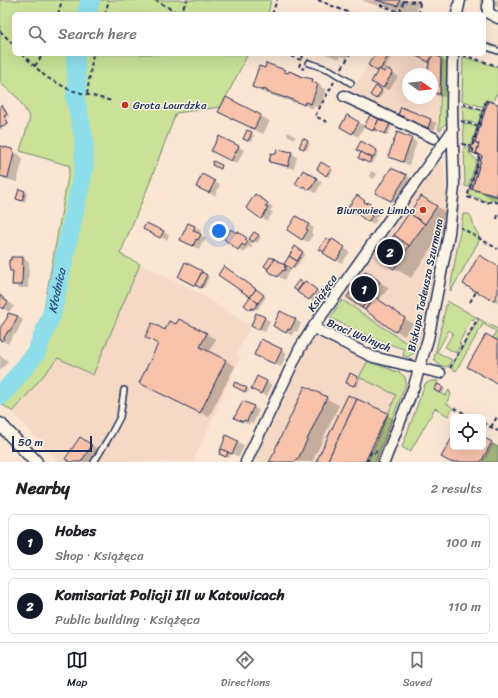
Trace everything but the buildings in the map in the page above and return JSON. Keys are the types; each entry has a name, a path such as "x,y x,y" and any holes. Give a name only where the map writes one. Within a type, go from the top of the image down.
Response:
{"street":[{"path":"457,12 460,0"},
{"path":"488,1 488,13 498,18"},
{"path":"453,56 453,130"},
{"path":"344,96 434,138"},
{"name":"Książęca","path":"246,462 300,348 453,130"},
{"name":"Biskupa Tadeusza Szurmana","path":"384,462 419,369 429,335 450,233 454,187 453,130"},
{"path":"438,151 454,155"},
{"name":"Braci Wolnych","path":"314,326 318,330 373,357 440,373"},
{"path":"0,424 36,462"}],"lane":[{"path":"486,47 498,51"},
{"path":"309,63 330,70 351,83"},
{"path":"434,138 438,151"},
{"path":"94,462 120,416 124,390"}],"path":[{"path":"59,12 62,0"},
{"path":"106,12 109,0"},
{"path":"155,0 176,12"},
{"path":"181,12 187,0"},
{"path":"273,12 277,0"},
{"path":"318,0 347,12"},
{"path":"380,5 400,12 404,1 420,1 419,12"},
{"path":"0,31 12,44"},
{"path":"24,56 46,77 70,90 112,100"},
{"path":"35,66 42,56"},
{"path":"87,94 93,56"},
{"path":"301,60 302,56"},
{"path":"467,56 498,66"},
{"path":"327,122 315,116 334,82"},
{"path":"486,101 472,147 474,153 480,155 467,197 487,203 492,201 498,203"},
{"path":"460,103 484,110"},
{"path":"460,120 478,126"},
{"path":"462,144 472,147"},
{"path":"497,219 498,215"},
{"path":"459,227 498,249"},
{"path":"470,302 476,292"},
{"path":"450,368 478,318"},
{"path":"454,408 466,414"},
{"path":"491,427 498,415"},
{"path":"486,424 498,432"},
{"path":"367,462 372,452 375,453 378,446"}],"shaded area":[{"path":"374,56 438,56 442,58 438,130 428,128 355,96 352,91"},
{"path":"439,163 441,163 444,168 445,190 449,193 422,343 416,349 336,295 419,178 434,169"},
{"path":"140,264 199,293 250,326 237,354 241,356 193,462 58,462 13,412 58,358 93,375"},
{"path":"314,339 319,339 374,364 400,373 406,384 375,462 253,462 309,344"}],"green space":[{"path":"0,0 271,0 268,12 12,12 12,56 247,56 221,107 176,113 148,187 120,254 140,264 93,375 58,358 13,412 0,403 0,396 36,353 51,322 44,308 70,166 20,151 30,118 18,98 0,83"},
{"path":"443,56 447,56 447,123 441,130 439,130 442,58"},
{"path":"463,57 498,67 498,95 496,94 493,102 486,100 484,107 462,101"},
{"path":"462,105 482,111 478,124 463,120"},
{"path":"463,123 477,127 471,146 464,144"},
{"path":"464,147 470,148 469,153 477,160 468,187 465,186"},
{"path":"470,189 498,197 498,202 492,200 489,202 470,196"},
{"path":"463,214 469,214 472,218 474,227 479,236 479,241 451,291 450,290"},
{"path":"342,300 414,348 414,353 408,357 403,356 404,349 382,342 330,318"},
{"path":"447,301 476,317 475,320 472,319 470,322 459,343 461,344 456,353 445,347 453,333 449,330 437,352 452,360 448,367 439,365 434,359"},
{"path":"479,319 498,329 498,338 497,340 493,338 496,331 483,324 456,371 451,368"},
{"path":"368,361 400,373 405,377 406,384 375,462 368,462 396,395 359,377"},
{"path":"431,381 438,381 434,390 445,396 449,390 451,395 446,403 453,408 448,416 435,408 410,452 402,447 425,384"},
{"path":"493,444 498,447 498,462 483,462"}],"waterway":[{"name":"Kłodnica","path":"87,12 91,0"},
{"name":"Kłodnica","path":"75,56 77,87 75,97 84,139 84,168"},
{"name":"Kłodnica","path":"0,396 36,353 52,313 83,172"}],"place":[{"name":"Grota Lourdzka","path":"125,105"},
{"name":"Biurowiec Limbo","path":"423,210"},
{"name":"Komisariat Policji III w Katowicach","path":"390,252"},
{"name":"Hobes","path":"364,289"}]}
